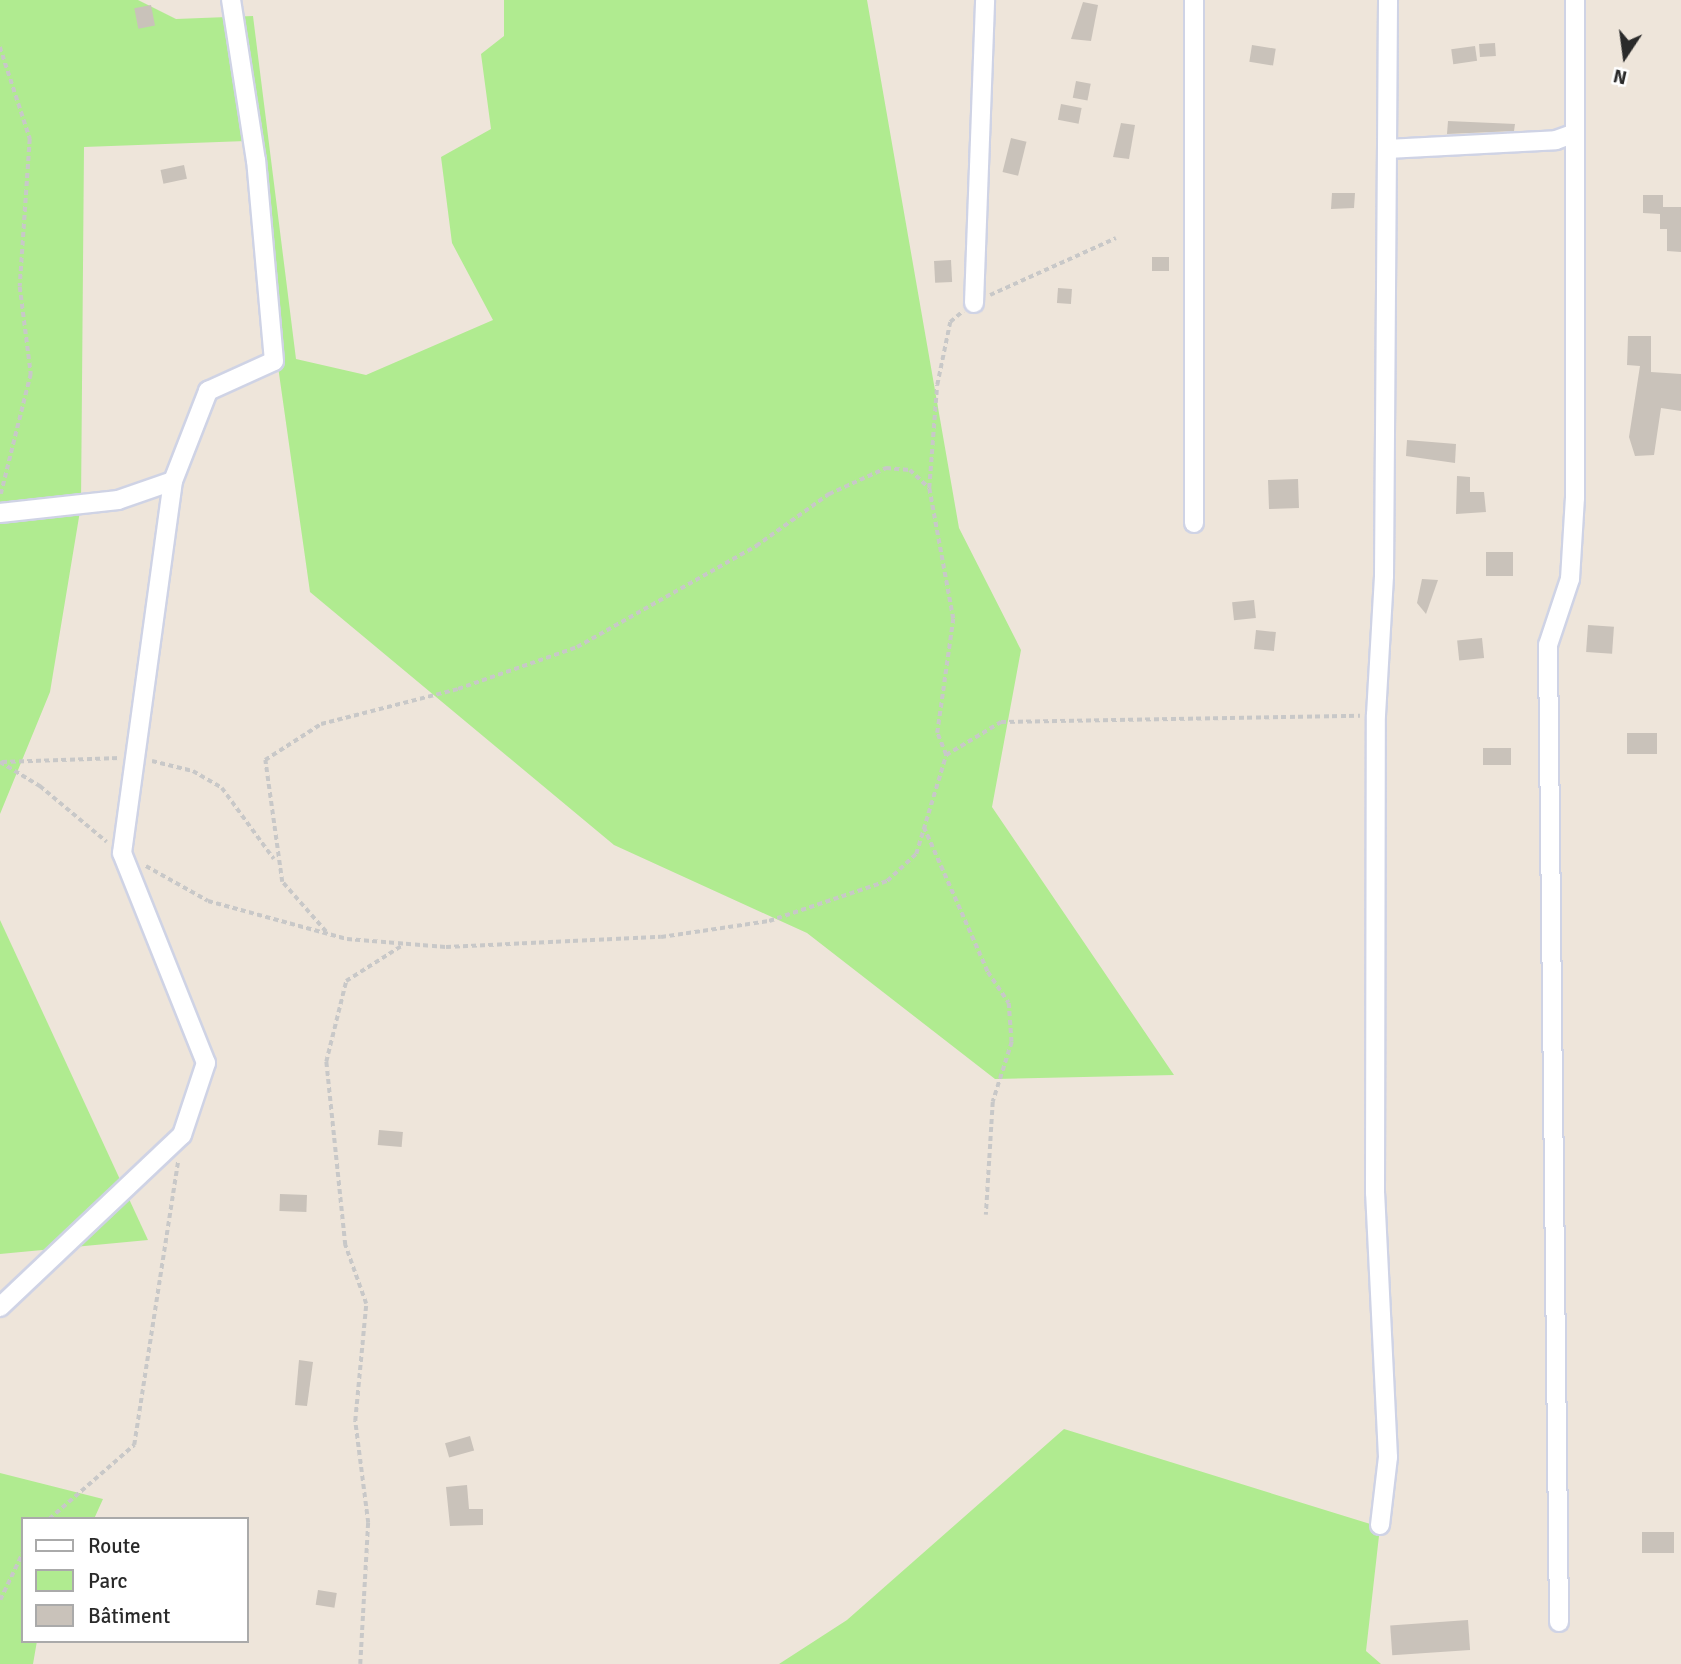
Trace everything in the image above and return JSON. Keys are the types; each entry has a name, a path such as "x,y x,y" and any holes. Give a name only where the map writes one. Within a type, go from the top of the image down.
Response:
{"street":[{"path":"0,1307 182,1135 206,1063 122,853 173,481 208,391 274,361 256,162 231,0"},
{"path":"974,303 985,0"},
{"path":"1194,0 1195,523"},
{"path":"1380,1525 1388,1457 1375,1193 1376,715 1384,576 1388,0"},
{"path":"1559,1622 1548,645 1570,579 1575,498 1575,0"},
{"path":"1387,149 1556,140 1575,133"},
{"path":"0,513 118,500 173,481"}],"path":[{"path":"0,47 30,139 20,287 30,374 0,500"},
{"path":"0,762 40,786 122,853 208,901 328,934 405,944 661,937 769,921 887,881 916,854 946,755 937,733 953,619 929,488 950,321 974,303 1116,238"},
{"path":"328,934 282,882 277,863 265,760 321,724 458,689 577,647 755,546 830,494 886,468 911,470 929,488"},
{"path":"946,755 1001,722 1376,715"},
{"path":"0,762 135,758 193,771 222,788 277,863"},
{"path":"924,827 988,972 1009,1003 1012,1042 993,1102 986,1215"},
{"path":"360,1664 368,1523 355,1421 366,1304 345,1245 326,1062 346,981 405,944"},
{"path":"51,1517 134,1445 182,1135"},
{"path":"0,1600 21,1556"}],"green space":[{"path":"0,0 138,0 176,19 253,16 296,359 366,375 493,320 452,243 441,157 491,129 481,54 504,36 504,0 867,0 959,528 1021,650 992,807 1174,1075 995,1079 807,933 614,845 310,592 246,141 84,147 81,505 50,692 0,814"},
{"path":"0,920 148,1240 0,1254"},
{"path":"1064,1429 1380,1527 1366,1651 1381,1664 779,1664 847,1620"},
{"path":"0,1473 103,1499 95,1517 21,1517 21,1643 37,1643 33,1664 0,1664"}],"building":[{"path":"1083,2 1098,5 1091,41 1071,39"},
{"path":"151,5 155,26 138,29 134,8"},
{"path":"1495,43 1496,56 1480,57 1479,44"},
{"path":"1252,45 1276,49 1273,66 1249,62"},
{"path":"1475,46 1477,61 1453,64 1451,49"},
{"path":"1076,81 1091,84 1087,101 1073,98"},
{"path":"1061,104 1082,108 1079,124 1058,120"},
{"path":"1448,121 1515,124 1514,131 1447,134"},
{"path":"1121,123 1135,125 1129,159 1113,157"},
{"path":"1011,138 1027,142 1018,176 1003,172"},
{"path":"184,165 187,179 163,184 161,170"},
{"path":"1332,193 1355,193 1354,208 1331,209"},
{"path":"1643,195 1663,195 1663,207 1681,207 1681,252 1667,251 1667,229 1660,229 1660,214 1643,213"},
{"path":"1152,257 1169,257 1169,271 1152,271"},
{"path":"951,260 952,282 935,283 934,261"},
{"path":"1058,288 1072,289 1071,304 1057,303"},
{"path":"1628,336 1651,336 1651,372 1681,374 1681,411 1661,408 1654,455 1635,456 1629,437 1640,366 1627,365"},
{"path":"1407,440 1456,444 1455,463 1406,456"},
{"path":"1457,476 1470,477 1470,492 1484,492 1486,512 1456,514"},
{"path":"1298,479 1299,508 1269,509 1268,480"},
{"path":"1486,552 1513,552 1513,576 1486,576"},
{"path":"1422,579 1438,580 1426,614 1417,603"},
{"path":"1254,600 1256,618 1234,620 1232,602"},
{"path":"1588,625 1614,627 1612,654 1586,652"},
{"path":"1256,630 1276,632 1274,651 1254,649"},
{"path":"1482,638 1484,658 1459,661 1457,641"},
{"path":"1627,733 1657,733 1657,754 1627,754"},
{"path":"1483,748 1511,748 1511,765 1483,765"},
{"path":"379,1130 403,1132 402,1147 378,1145"},
{"path":"280,1194 307,1195 306,1212 279,1211"},
{"path":"299,1360 313,1362 307,1406 295,1405"},
{"path":"470,1436 474,1450 449,1458 445,1443"},
{"path":"467,1485 469,1509 483,1509 483,1525 450,1526 446,1487"},
{"path":"1642,1532 1674,1532 1674,1553 1642,1553"},
{"path":"318,1590 337,1593 334,1608 316,1605"},
{"path":"1468,1620 1470,1650 1392,1655 1390,1625"}]}
